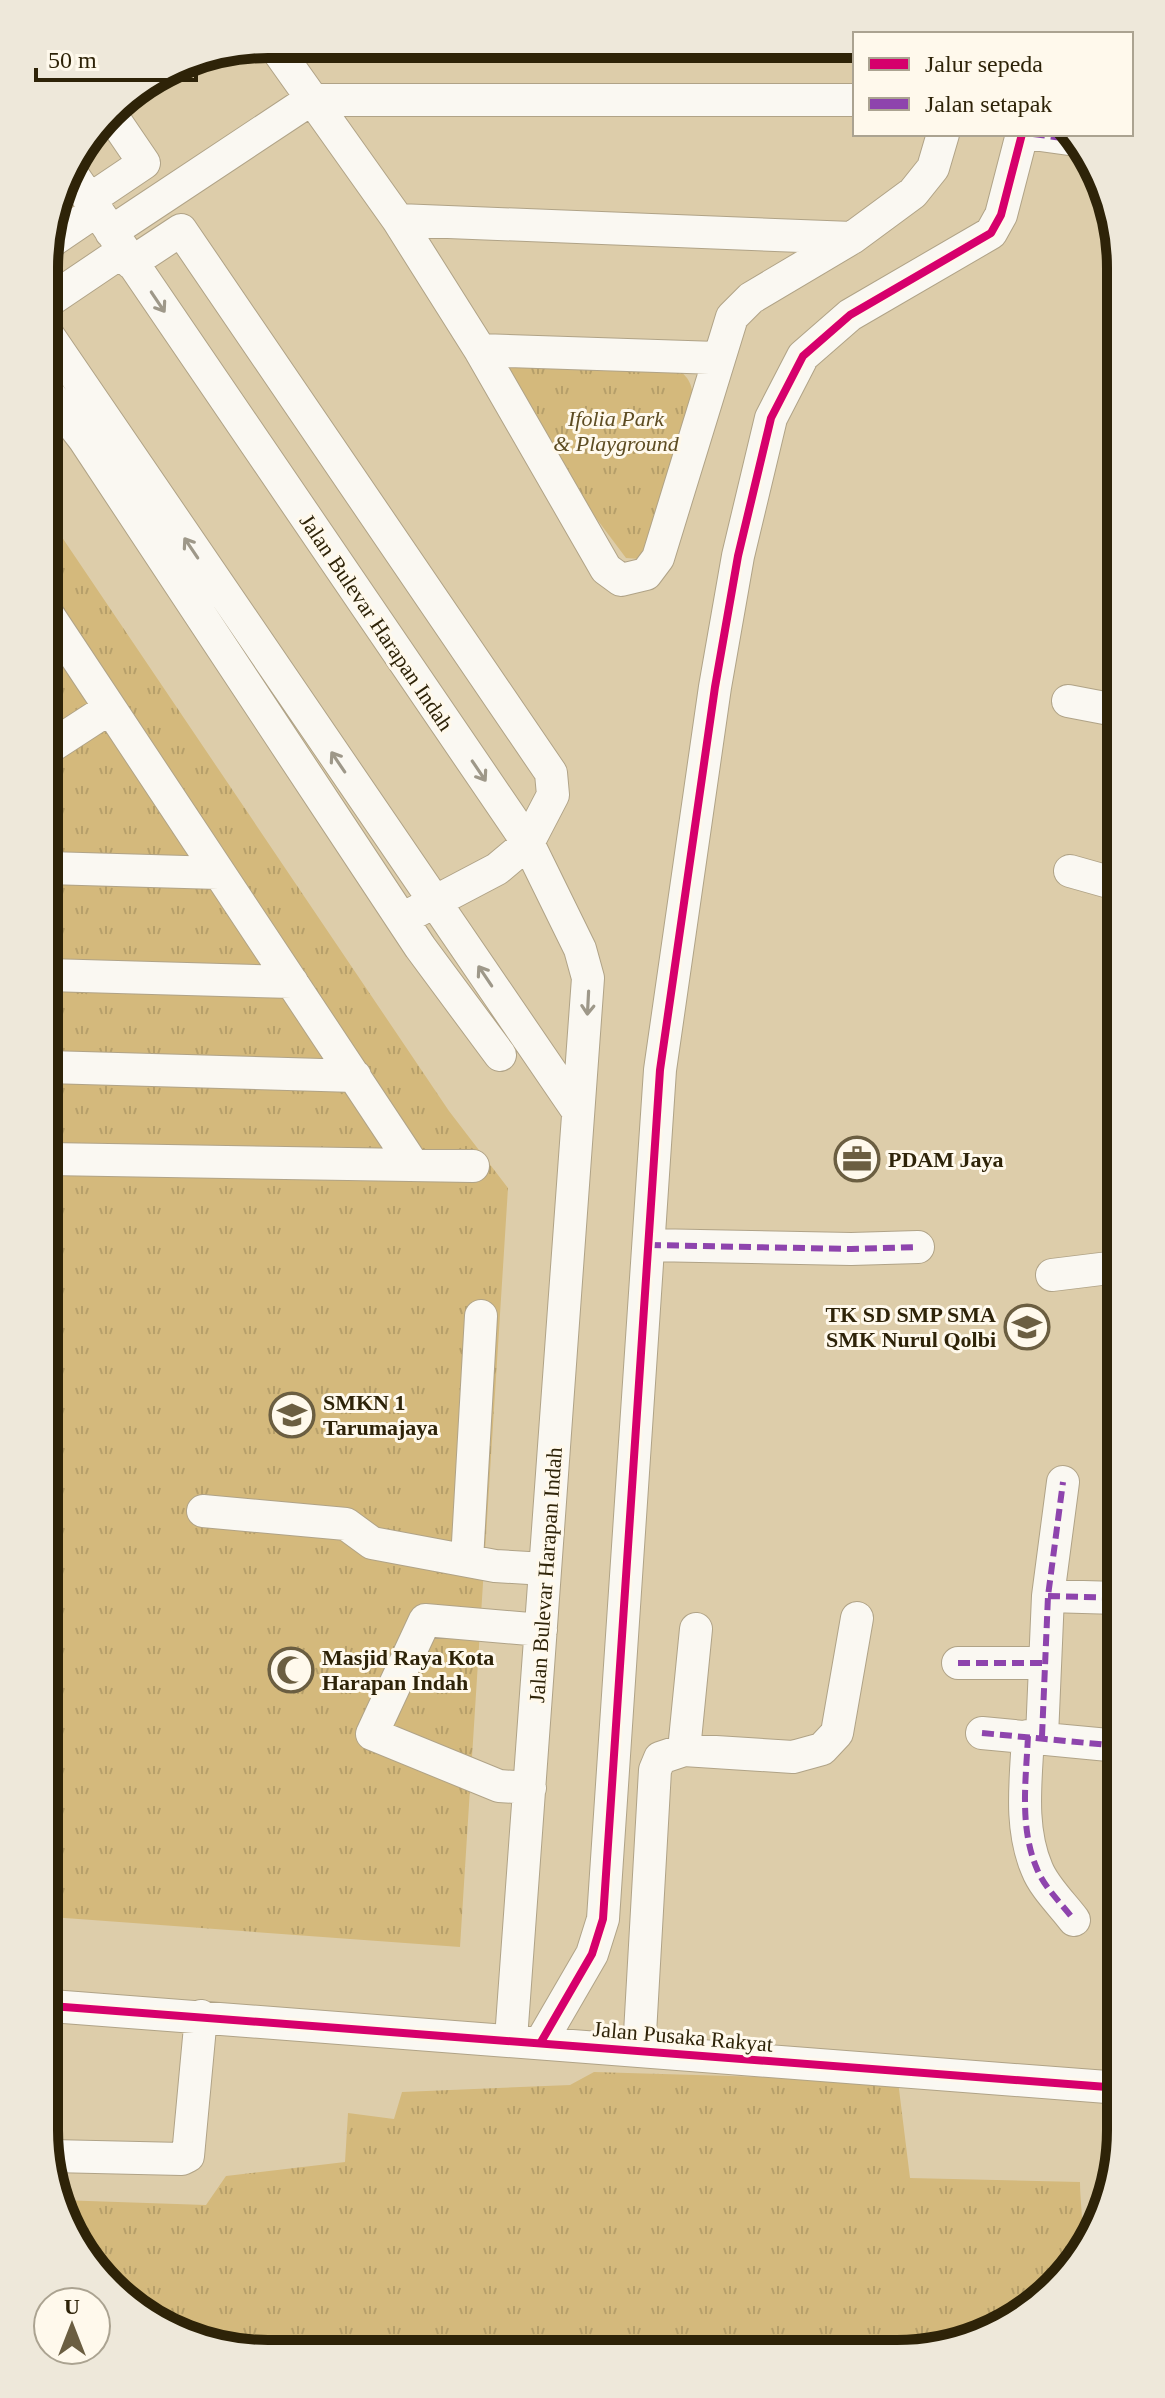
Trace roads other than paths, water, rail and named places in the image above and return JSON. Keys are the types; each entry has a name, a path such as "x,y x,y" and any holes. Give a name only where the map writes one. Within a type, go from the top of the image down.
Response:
{"street":[{"path":"282,58 398,220 480,350 606,569 621,580 646,574 658,558 732,317 751,298 852,238 923,181 933,168 942,136"},
{"path":"110,231 310,100 853,100"},
{"path":"58,290 110,231 144,163 116,122"},
{"path":"526,2040 592,1954 603,1919 660,1070 715,687 738,556 771,418 803,356 850,315 991,233 1001,215 1021,136"},
{"name":"Jalan Bulevar Harapan Indah","path":"77,182 528,843 580,949 588,978 589,1000 577,1110 517,1982 526,2040"},
{"path":"398,220 852,238"},
{"path":"60,242 110,231 181,230 547,766 554,789 528,843 497,869 402,919"},
{"path":"480,350 717,358"},
{"path":"58,356 95,431 402,919 500,1055"},
{"path":"58,400 95,431 435,903 577,1110"},
{"path":"58,633 413,1165"},
{"path":"1068,701 1107,708"},
{"path":"58,742 110,708"},
{"path":"58,868 219,873"},
{"path":"1070,871 1107,881"},
{"path":"58,975 292,982"},
{"path":"58,1067 355,1076"},
{"path":"58,1159 473,1166"},
{"path":"649,1245 918,1247"},
{"path":"1052,1275 1107,1268"},
{"path":"467,1560 481,1316"},
{"path":"1063,1482 1048,1596 1045,1663 1025,1802 1029,1843 1037,1871 1074,1920"},
{"path":"203,1511 346,1524 372,1543 467,1560 545,1569"},
{"path":"1048,1596 1107,1598"},
{"path":"639,2051 655,1770 660,1758 684,1750 793,1757 822,1749 837,1733 857,1618"},
{"path":"530,1788 499,1786 372,1734 425,1620 541,1630"},
{"path":"684,1750 696,1629"},
{"path":"958,1663 1045,1663"},
{"path":"982,1733 1107,1745"},
{"name":"Jalan Pusaka Rakyat","path":"58,2006 1107,2087"},
{"path":"60,2156 182,2159 188,2156 201,2016"}],"place":[{"name":"PDAM Jaya","path":"857,1159"},
{"name":"TK SD SMP SMA SMK Nurul Qolbi","path":"1027,1327"},
{"name":"SMKN 1 Tarumajaya","path":"292,1415"},
{"name":"Masjid Raya Kota Harapan Indah","path":"291,1670"}],"park label":[{"name":"Ifolia Park & Playground","path":"616,430"}]}
